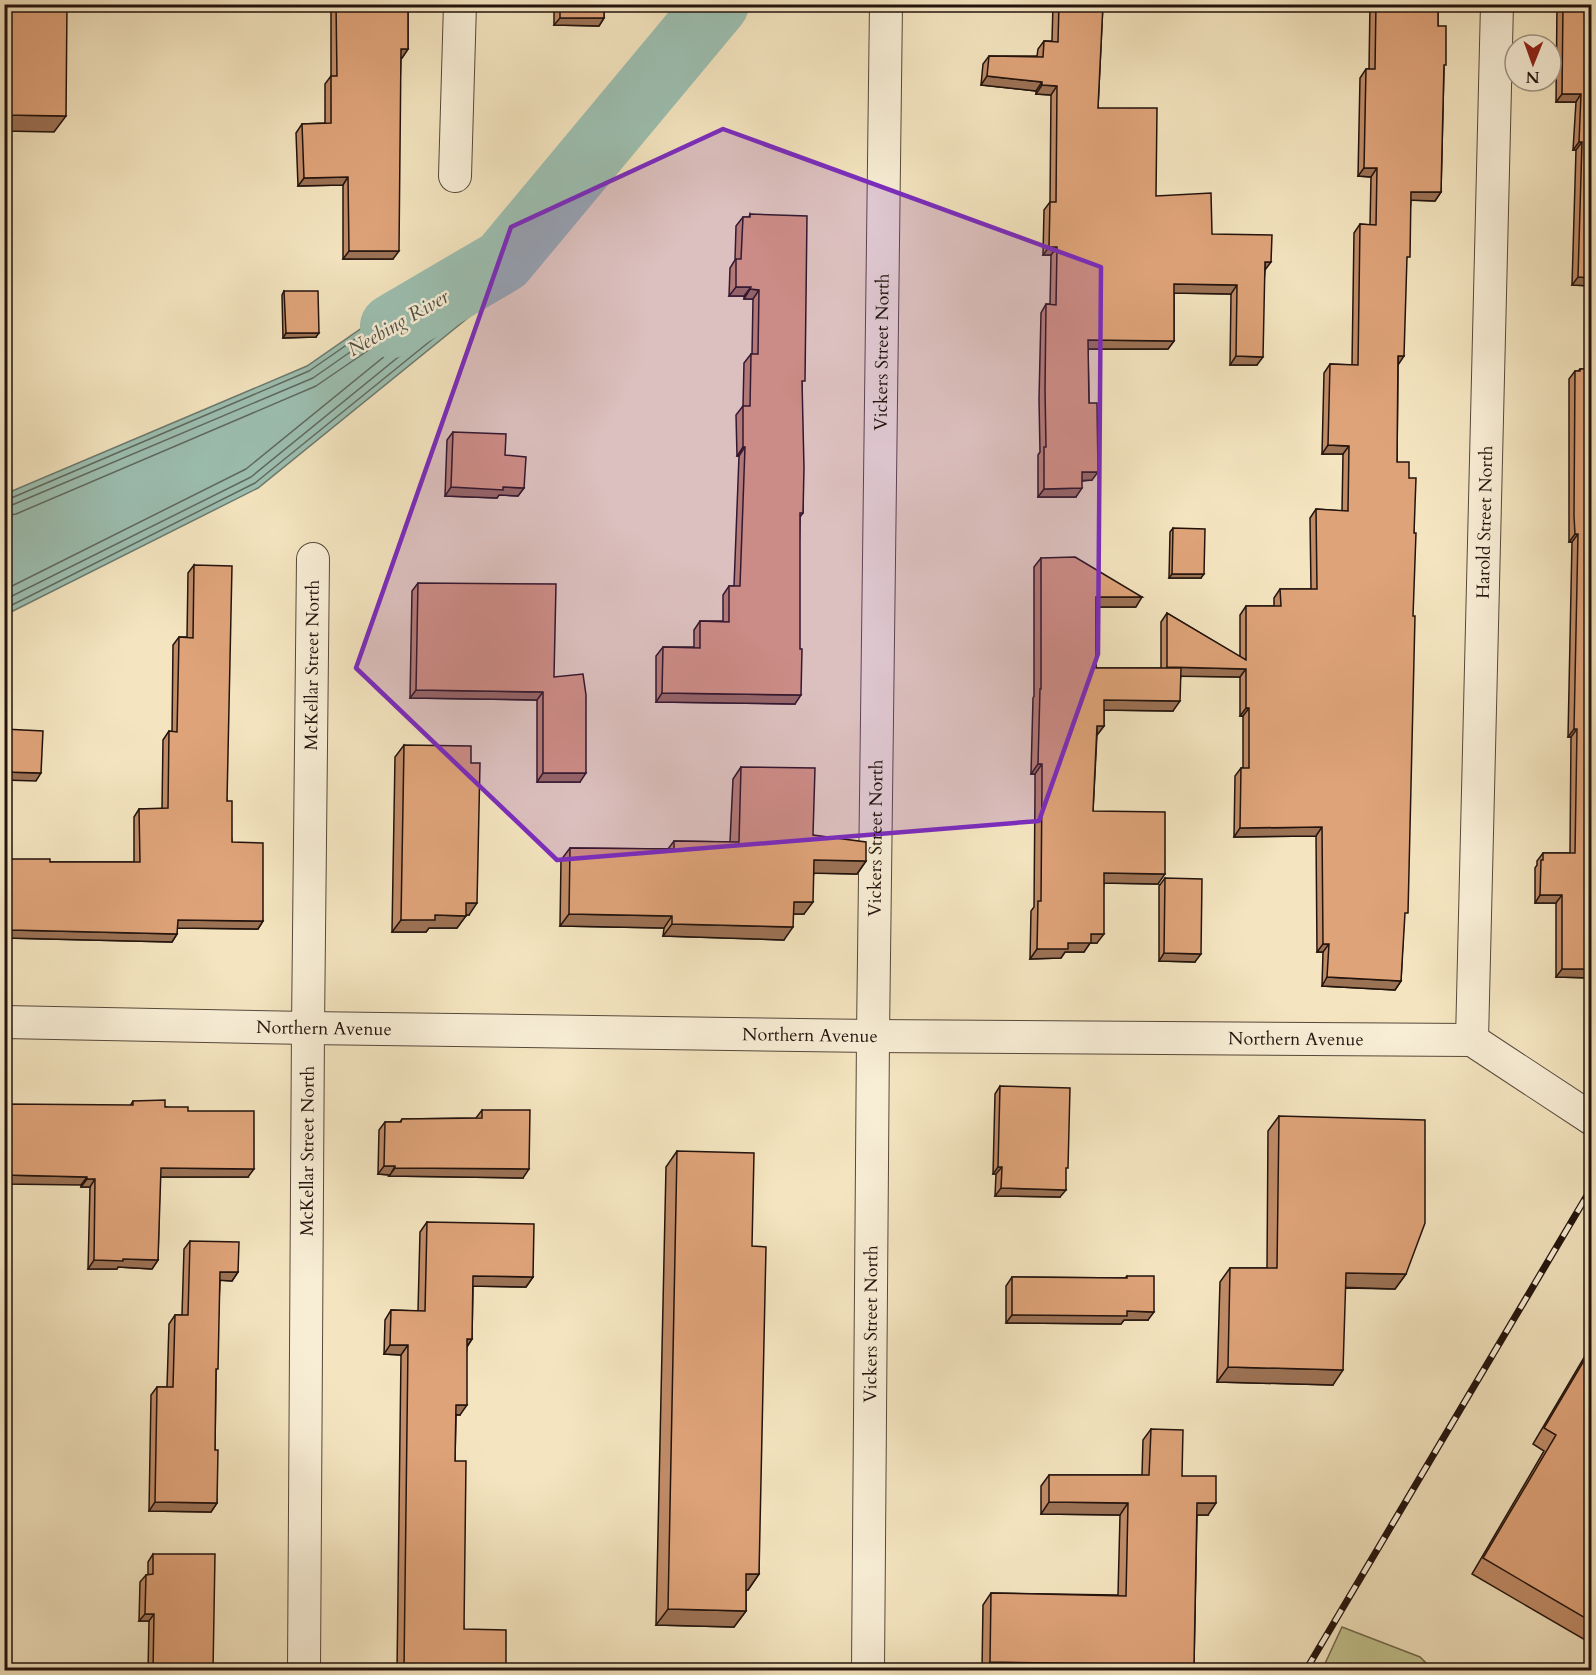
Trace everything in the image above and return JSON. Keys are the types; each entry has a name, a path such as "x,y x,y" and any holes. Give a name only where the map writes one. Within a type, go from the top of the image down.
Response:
{"street":[{"path":"455,176 460,4"},
{"name":"Vickers Street North","path":"868,1671 873,1036 886,4"},
{"name":"Harold Street North","path":"1472,1040 1497,4"},
{"name":"McKellar Street North","path":"304,1671 313,559"},
{"name":"Northern Avenue","path":"4,1022 873,1036 1472,1040"},
{"path":"1472,1040 1592,1119"}],"highlighted area":[{"path":"723,129 1101,267 1098,654 1039,821 557,860 356,668 511,227"}],"green space":[{"path":"1342,1627 1420,1657 1433,1670 1322,1670"}],"water":[{"path":"458,261 480,308 258,488 5,615 5,494 307,366"}],"building":[{"path":"4,4 67,4 66,116 4,115"},
{"path":"336,4 408,4 408,49 401,49 399,251 349,251 348,177 304,178 302,124 331,123 331,76 337,76"},
{"path":"560,4 604,4 604,18 560,18"},
{"path":"1059,4 1103,4 1098,108 1157,108 1156,196 1211,193 1212,234 1272,235 1271,262 1265,262 1263,357 1236,356 1237,285 1174,284 1174,341 1088,340 1089,403 1097,403 1098,472 1082,472 1082,488 1044,489 1046,304 1056,305 1057,247 1049,247 1050,202 1056,202 1057,86 1042,85 1042,82 987,76 989,56 1043,57 1044,41 1058,42"},
{"path":"1376,4 1438,4 1438,26 1446,26 1441,192 1411,192 1404,356 1398,356 1397,462 1409,462 1409,478 1416,478 1408,913 1405,913 1401,981 1327,977 1329,944 1323,944 1322,827 1240,828 1241,768 1249,768 1249,708 1246,708 1246,669 1167,667 1167,613 1246,660 1246,606 1281,606 1280,589 1317,589 1316,509 1348,511 1349,446 1328,445 1330,364 1358,365 1360,224 1376,225 1377,168 1364,168 1366,69 1375,69"},
{"path":"1563,4 1592,4 1592,278 1578,277 1581,94 1562,94"},
{"path":"750,214 807,216 805,381 802,381 803,513 800,513 801,695 662,693 663,647 700,648 700,621 729,622 729,586 740,586 745,447 743,447 743,406 750,406 751,354 758,354 759,290 750,289 751,287 736,287 736,259 741,259 743,217 750,217"},
{"path":"284,291 318,291 319,333 286,333"},
{"path":"1580,369 1592,369 1592,969 1562,969 1562,895 1540,895 1541,860 1543,860 1543,853 1575,853 1577,729 1574,729 1578,534 1575,534 1574,516 1575,371 1580,371"},
{"path":"453,432 506,434 505,455 526,457 524,488 503,487 503,490 451,487"},
{"path":"1173,528 1205,529 1204,574 1172,574"},
{"path":"1075,557 1142,597 1096,597 1096,668 1181,668 1180,701 1104,700 1104,726 1097,726 1093,811 1165,812 1165,874 1104,873 1104,934 1091,934 1091,943 1068,943 1068,949 1037,949 1038,901 1041,901 1042,764 1038,764 1041,689 1041,558"},
{"path":"194,565 232,566 227,801 232,801 232,842 263,843 263,921 178,920 177,934 4,928 4,859 50,859 50,862 140,862 139,809 168,808 169,731 177,732 179,637 193,638"},
{"path":"418,583 556,584 554,677 583,674 586,695 586,773 543,773 543,692 416,690"},
{"path":"4,729 43,731 41,773 4,772"},
{"path":"404,745 471,746 471,763 480,763 477,903 466,903 466,916 435,915 435,920 401,920"},
{"path":"741,767 815,768 813,835 866,842 866,861 814,860 813,902 794,902 793,927 672,924 672,916 569,914 570,848 674,849 674,841 739,842"},
{"path":"1165,878 1202,879 1201,954 1164,953"},
{"path":"1000,1086 1070,1088 1066,1190 1001,1188 1002,1167 998,1167"},
{"path":"165,1100 165,1107 188,1107 188,1111 254,1111 254,1169 161,1168 158,1260 94,1260 95,1179 4,1175 4,1104 133,1105 133,1101"},
{"path":"482,1110 530,1110 529,1169 384,1166 385,1122 401,1122 402,1119 482,1118"},
{"path":"1279,1116 1425,1120 1425,1223 1406,1274 1346,1273 1343,1370 1228,1367 1230,1268 1277,1268"},
{"path":"677,1151 754,1153 752,1246 766,1247 759,1574 746,1574 746,1611 668,1609"},
{"path":"427,1222 534,1224 533,1277 473,1276 472,1339 467,1339 467,1405 456,1405 455,1461 466,1461 464,1629 506,1630 506,1671 404,1670 408,1345 390,1345 391,1310 425,1311"},
{"path":"190,1241 239,1242 238,1272 220,1272 218,1369 216,1369 217,1503 155,1502 157,1387 173,1387 175,1315 188,1315"},
{"path":"1127,1276 1154,1276 1154,1312 1127,1311 1127,1316 1012,1315 1012,1277 1127,1278"},
{"path":"1592,1347 1592,1622 1483,1558 1556,1435 1544,1428"},
{"path":"1151,1429 1183,1430 1182,1476 1216,1476 1216,1503 1197,1503 1194,1665 990,1662 991,1593 1126,1596 1128,1503 1049,1502 1049,1475 1149,1475"},
{"path":"153,1554 215,1554 213,1671 153,1671 154,1614 145,1614 146,1575 153,1574"}],"waterway":[{"name":"Neebing River","path":"392,326 503,261 717,4"}],"railway":[{"path":"1306,1670 1592,1187"}]}
